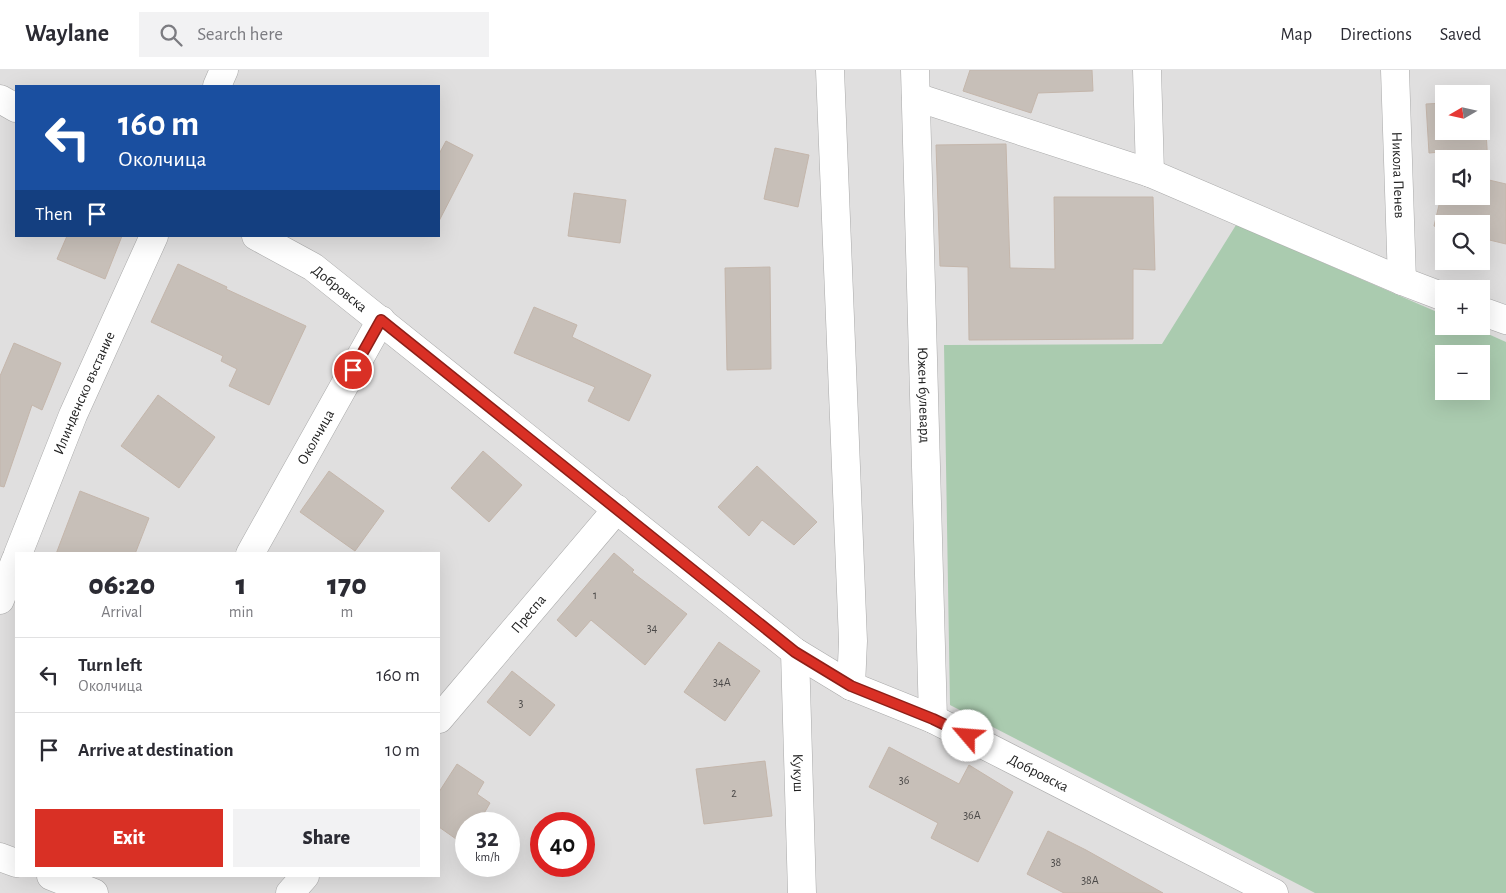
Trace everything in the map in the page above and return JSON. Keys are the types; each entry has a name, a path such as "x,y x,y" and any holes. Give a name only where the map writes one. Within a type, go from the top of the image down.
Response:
{"street":[{"path":"217,85 224,70"},
{"path":"830,70 853,642 851,686"},
{"name":"Южен булевард","path":"915,70 933,719"},
{"path":"1147,70 1150,173"},
{"name":"Никола Пенев","path":"1395,70 1402,281"},
{"path":"916,97 1150,173 1435,294"},
{"path":"0,99 15,107"},
{"name":"Илинденско въстание","path":"19,552 73,415 154,237"},
{"name":"Добровска","path":"258,237 313,267 795,652 851,686 933,719 1274,893"},
{"path":"1490,314 1506,320"},
{"name":"Околчица","path":"251,552 381,320"},
{"name":"Преспа","path":"440,718 617,510"},
{"path":"0,600 15,562"},
{"name":"Кукуш","path":"795,652 802,893"},
{"path":"0,857 15,863"},
{"path":"53,877 94,893"},
{"path":"290,893 303,877"}],"shaded area":[{"path":"0,70 1506,70 1506,893 0,893"}],"green space":[{"path":"1236,225 1435,311 1435,335 1490,335 1506,342 1506,893 1315,893 950,705 944,345 1162,344"}],"building":[{"path":"970,70 1092,70 1093,91 1038,93 1031,113 963,91"},
{"path":"1426,104 1435,104 1435,140 1486,140 1487,150 1435,150 1435,152 1429,153"},
{"path":"446,141 473,155 440,219 440,152"},
{"path":"1006,144 1010,268 1055,269 1054,197 1153,197 1155,270 1133,269 1133,339 969,340 968,267 940,266 936,145"},
{"path":"775,148 809,155 798,207 764,199"},
{"path":"1490,180 1506,184 1506,244 1490,240 1490,215 1437,215 1439,205 1490,205"},
{"path":"574,193 626,200 620,243 568,236"},
{"path":"67,237 122,237 105,279 57,259"},
{"path":"178,264 227,287 226,289 306,326 269,405 229,386 237,369 221,361 223,356 151,322"},
{"path":"770,267 771,369 727,370 725,268"},
{"path":"534,307 577,325 572,337 651,375 629,421 588,401 595,387 514,353"},
{"path":"14,343 61,363 42,410 32,405 4,487 0,486 0,376"},
{"path":"158,395 215,437 179,488 121,446"},
{"path":"483,451 522,485 489,522 451,488"},
{"path":"757,466 817,522 794,545 762,520 749,536 718,507"},
{"path":"329,471 384,511 355,551 300,512"},
{"path":"80,491 149,518 136,552 57,552"},
{"path":"614,553 634,570 632,572 687,614 645,665 591,620 576,637 557,620"},
{"path":"719,642 760,671 725,721 684,692"},
{"path":"512,671 555,705 530,736 487,702"},
{"path":"889,747 959,784 969,765 1013,792 978,862 931,838 938,823 869,787"},
{"path":"765,761 772,816 704,824 696,769"},
{"path":"457,764 484,782 477,794 490,803 485,812 455,812 455,838 440,828 440,790"},
{"path":"1048,831 1163,893 1064,893 1027,874"}],"route":[{"path":"353,370 381,320 795,652 851,686 933,719 968,736"}]}
